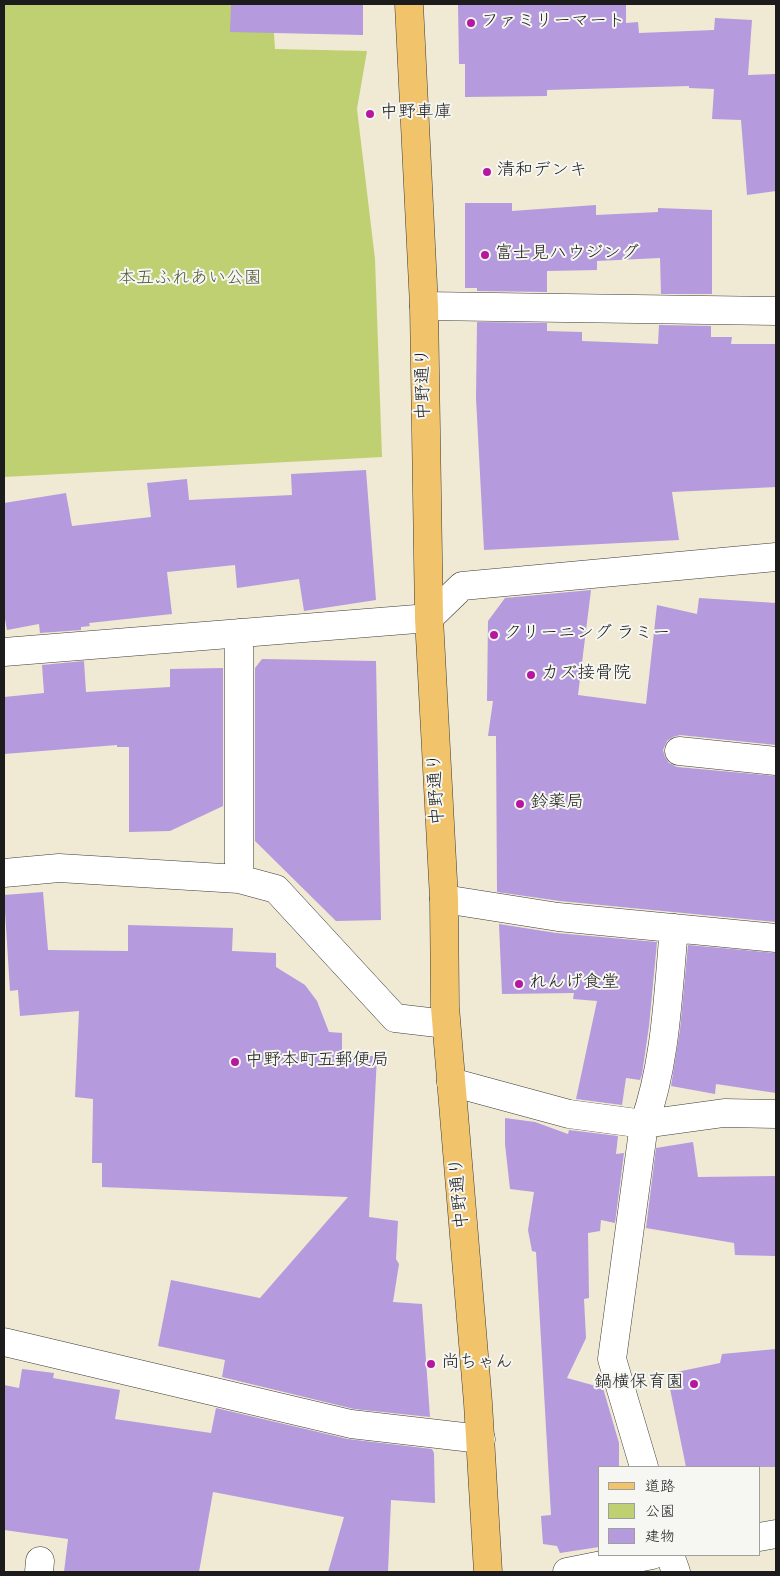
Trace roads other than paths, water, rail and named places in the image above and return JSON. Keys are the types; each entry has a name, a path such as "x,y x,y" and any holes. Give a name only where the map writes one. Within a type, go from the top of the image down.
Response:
{"main road":[{"name":"中野通り","path":"409,4 424,306 429,618 444,899 446,1024 481,1439 488,1572"}],"street":[{"path":"424,306 776,311"},
{"path":"4,652 429,618 462,586 776,556"},
{"path":"239,633 239,879"},
{"path":"679,750 776,761"},
{"path":"4,872 59,868 239,879 276,889 395,1018 446,1024"},
{"path":"444,899 558,918 776,938"},
{"path":"644,1466 612,1359 644,1124 651,1104 666,1016 674,928"},
{"path":"451,1082 569,1114 644,1124 724,1113 776,1114"},
{"path":"4,1342 352,1424 481,1439"},
{"path":"760,1537 776,1534"},
{"path":"567,1572 647,1556"},
{"path":"670,1556 676,1572"}],"place":[{"name":"ファミリーマート","path":"471,23"},
{"name":"中野車庫","path":"370,114"},
{"name":"清和デンキ","path":"487,172"},
{"name":"富士見ハウジング","path":"485,255"},
{"name":"クリーニング ラミー","path":"494,635"},
{"name":"カズ接骨院","path":"531,675"},
{"name":"鈴薬局","path":"520,804"},
{"name":"れんげ食堂","path":"519,984"},
{"name":"中野本町五郵便局","path":"235,1062"},
{"name":"尚ちゃん","path":"431,1364"},
{"name":"鍋横保育園","path":"694,1384"}],"park label":[{"name":"本五ふれあい公園","path":"190,280"}]}
